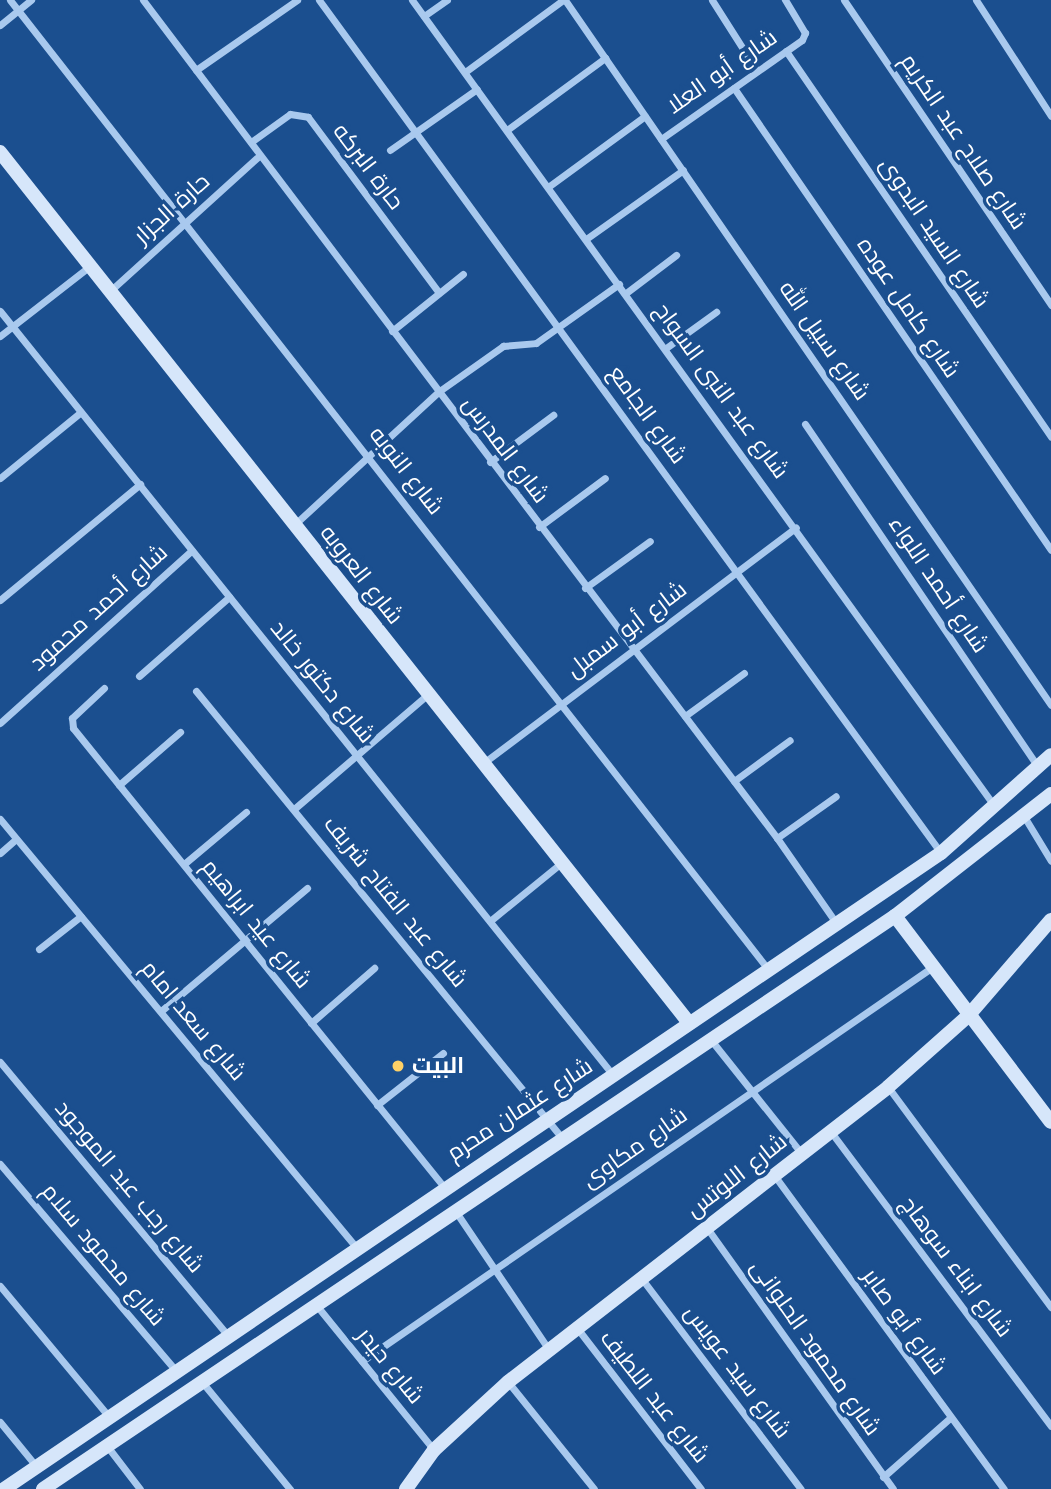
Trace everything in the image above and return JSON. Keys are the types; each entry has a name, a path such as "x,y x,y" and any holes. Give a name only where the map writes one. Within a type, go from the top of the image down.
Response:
{"main road":[{"name":"شارع العروبه","path":"0,152 689,1023"},
{"name":"شارع عثمان محرم","path":"4,1489 444,1187 548,1121 941,853 996,807 1051,755"},
{"name":"شارع عثمان محرم","path":"43,1489 895,916 1024,818 1051,794"},
{"path":"895,916 931,968 1051,1122"},
{"name":"شارع اللوتس","path":"412,1487 434,1450 508,1382 888,1087 968,1016 1051,920"}],"street":[{"name":"شارع النوبه","path":"10,0 187,222 768,969"},
{"path":"0,25 31,0"},
{"name":"شارع المدرس","path":"144,0 632,651 777,838 836,923"},
{"path":"196,70 297,0"},
{"name":"شارع الجامع","path":"319,0 941,853"},
{"name":"شارع عبد النبى السواح","path":"412,0 796,527 996,807"},
{"path":"424,16 447,0"},
{"path":"465,72 564,0"},
{"name":"شارع سبيل الله","path":"564,0 1051,705"},
{"path":"712,0 757,71"},
{"name":"شارع أبو العلا","path":"661,139 786,51 805,33 785,0"},
{"name":"شارع صلاح عبد الكريم","path":"844,0 1051,305"},
{"path":"976,0 1051,116"},
{"name":"شارع السيد البدوى","path":"786,51 1051,437"},
{"path":"507,130 605,58"},
{"name":"شارع كامل عوده","path":"734,88 1051,550"},
{"path":"390,150 477,89"},
{"name":"حارة البركه","path":"251,142 290,114 308,117 439,293"},
{"path":"548,187 645,116"},
{"name":"حارة الجزار","path":"110,291 260,155"},
{"path":"586,239 683,170"},
{"path":"626,293 676,255"},
{"path":"0,336 90,266"},
{"path":"392,331 463,274"},
{"path":"293,525 438,392 503,346 529,346 619,284"},
{"name":"شارع دكتور خالد","path":"0,311 614,1076"},
{"path":"666,348 716,312"},
{"path":"0,478 81,412"},
{"path":"490,462 553,415"},
{"name":"شارع أحمد اللواء","path":"805,424 1038,768"},
{"path":"539,527 605,478"},
{"path":"0,600 140,484"},
{"name":"شارع أبو سمبل","path":"482,764 796,527"},
{"path":"585,588 650,541"},
{"name":"شارع أحمد محمود","path":"0,723 192,550"},
{"path":"139,676 229,597"},
{"path":"685,716 744,673"},
{"name":"شارع عيد ابراهيم","path":"104,688 71,722 444,1187"},
{"name":"شارع عبد الفتاح شريف","path":"196,691 563,1139"},
{"path":"294,809 427,695"},
{"path":"119,785 180,732"},
{"path":"734,781 790,740"},
{"path":"777,838 836,796"},
{"path":"184,864 246,812"},
{"path":"1024,818 1051,861"},
{"name":"شارع سعد امام","path":"0,819 356,1247"},
{"path":"0,853 16,839"},
{"path":"491,921 561,863"},
{"path":"161,1012 307,888"},
{"path":"39,949 81,916"},
{"path":"311,1023 374,968"},
{"name":"شارع مكاوى","path":"362,1361 931,968"},
{"path":"711,1040 802,1154"},
{"path":"377,1105 443,1053"},
{"name":"شارع رجب عبد الموجود","path":"0,1062 228,1336"},
{"path":"888,1087 1051,1307"},
{"name":"شارع ابناء سوهاج","path":"831,1132 1051,1426"},
{"name":"شارع محمود سلام","path":"0,1164 176,1371"},
{"name":"شارع أبو صابر","path":"774,1175 1004,1489"},
{"path":"456,1212 549,1350"},
{"name":"شارع محمود الحلوانى","path":"707,1228 893,1489"},
{"name":"شارع سيد عويس","path":"642,1278 801,1489"},
{"path":"0,1286 109,1416"},
{"name":"شارع حيدر","path":"317,1306 434,1450"},
{"name":"شارع عبد اللطيف","path":"577,1328 701,1489"},
{"path":"202,1382 290,1489"},
{"path":"508,1382 594,1489"},
{"path":"883,1477 950,1418"},
{"path":"0,1422 36,1466"},
{"path":"107,1446 140,1489"}],"place":[{"name":"البيت","path":"398,1066"}]}
